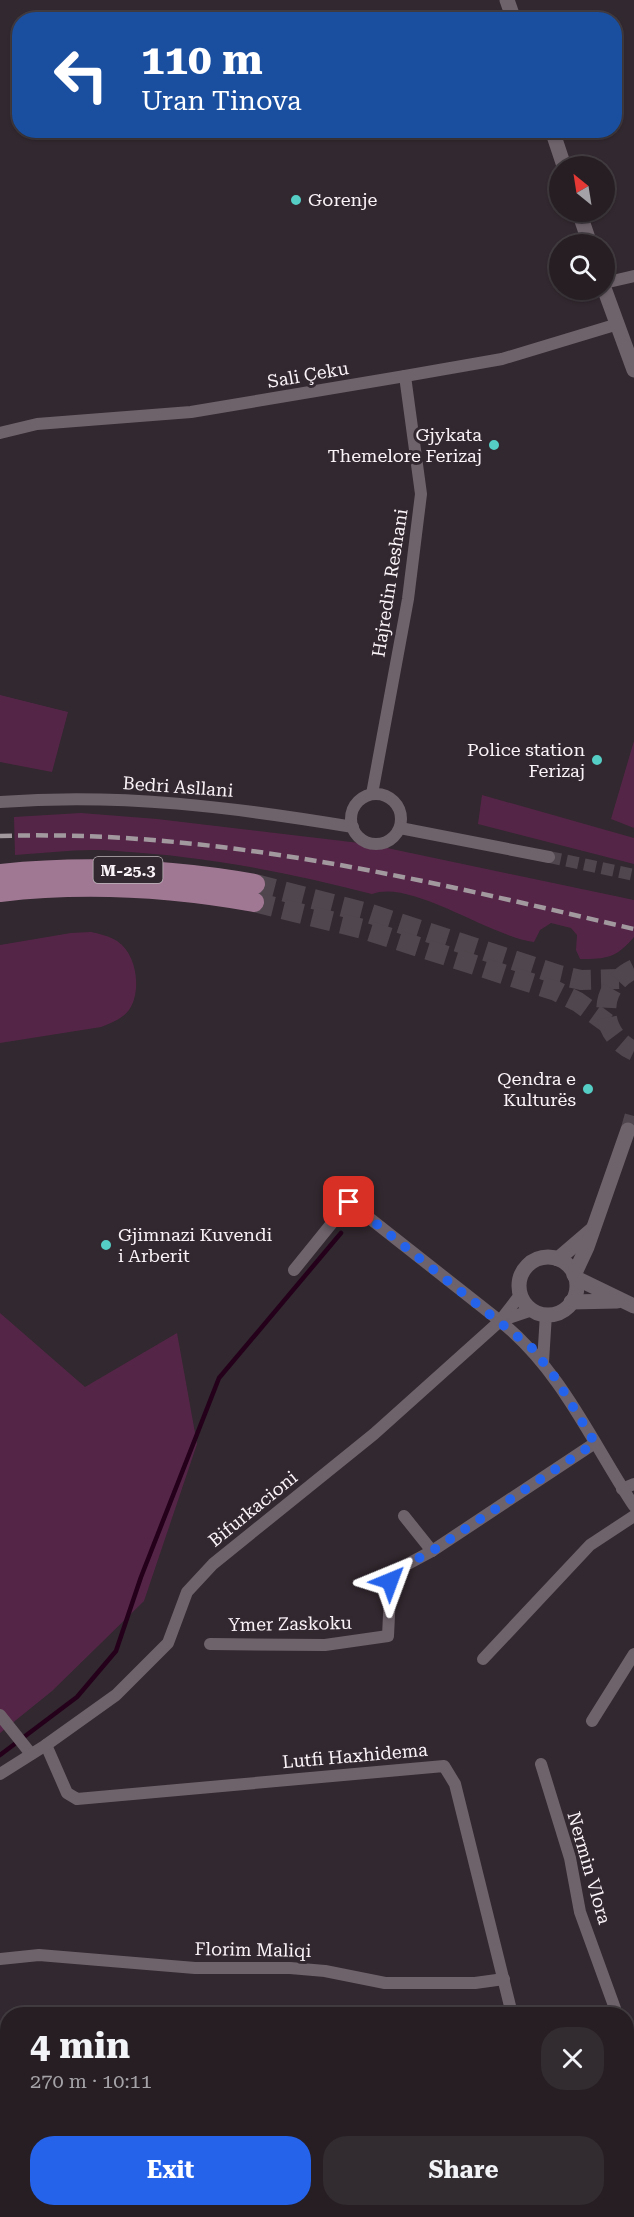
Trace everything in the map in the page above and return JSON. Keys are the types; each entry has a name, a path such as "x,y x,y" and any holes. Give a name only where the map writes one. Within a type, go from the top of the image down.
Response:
{"main road":[{"name":"M-25.3","path":"0,874 92,869 185,873 254,893 192,892 137,887 48,888 0,892"}],"street":[{"path":"555,138 561,156"},
{"path":"615,280 634,276"},
{"path":"609,300 634,370"},
{"name":"Sali Çeku","path":"0,433 38,424 191,412 502,359 618,324"},
{"name":"Hajredin Reshani","path":"372,794 408,599 420,513 421,494 405,376"},
{"path":"372,794 389,797 400,811 400,828 388,841 380,844 363,840 353,827 353,811 357,803 372,794"},
{"name":"Bedri Asllani","path":"0,802 46,799 151,800 255,811 353,827"},
{"path":"400,828 549,857"},
{"path":"500,1321 539,1312 563,1310 571,1302 576,1290 575,1277 628,1130"},
{"path":"294,1269 349,1202 533,1349 595,1443 628,1487 634,1506"},
{"path":"558,1259 593,1229"},
{"path":"500,1321 520,1295 521,1276 528,1265 545,1257 558,1259 568,1265 575,1277 627,1304"},
{"path":"520,1295 539,1312 543,1362"},
{"path":"571,1302 627,1304"},
{"name":"Bifurkacioni","path":"0,1774 29,1751 46,1745 116,1695 168,1642 187,1592 213,1564 374,1434 500,1321"},
{"name":"Ymer Zaskoku","path":"210,1644 325,1645 388,1636 391,1573 432,1551 595,1443"},
{"path":"404,1516 432,1551"},
{"path":"483,1659 590,1545 634,1516"},
{"path":"592,1721 634,1654"},
{"path":"0,1715 29,1751"},
{"name":"Lutfi Haxhidema","path":"46,1745 67,1793 76,1799 444,1766 455,1784 510,2007"},
{"name":"Nermin Vlora","path":"541,1764 570,1858 580,1912 614,2007"},
{"name":"Florim Maliqi","path":"0,1959 39,1954 195,1968 290,1968 325,1971 385,1983 464,1983 504,1979"}],"shaded area":[{"path":"0,695 68,712 52,772 0,762"},
{"path":"634,741 634,828 611,819"},
{"path":"482,795 634,838 634,864 478,824"},
{"path":"81,813 157,819 368,844 634,900 634,937 622,949 610,956 580,959 576,950 577,935 571,928 551,923 540,930 534,942 516,938 407,894 388,892 372,894 245,866 149,853 91,850 15,855 14,817"},
{"path":"91,932 117,941 129,955 136,983 133,1002 129,1010 120,1018 101,1027 0,1043 0,945 71,933"},
{"path":"0,1313 85,1387 177,1333 197,1444 144,1601 52,1691 0,1733"}],"waterway":[{"path":"0,1755 77,1697 116,1651 141,1577 219,1378 341,1233"}],"tunnel":[{"path":"549,857 634,875"},
{"path":"255,884 371,914 559,975 581,980 619,979"},
{"path":"254,902 363,929 556,991 578,1002 607,1023"},
{"path":"634,969 613,987 606,1010 613,1033 634,1051"},
{"path":"628,1130 634,1109"}],"railway":[{"path":"0,836 80,836 240,849 399,876 634,929"}],"place":[{"name":"Gorenje","path":"296,200"},
{"name":"Gjykata Themelore Ferizaj","path":"494,445"},
{"name":"Police station Ferizaj","path":"597,760"},
{"name":"Qendra e Kulturës","path":"588,1089"},
{"name":"Gjimnazi Kuvendi i Arberit","path":"106,1245"}],"route":[{"path":"349,1202 533,1349 556,1379 595,1443 432,1551 401,1566 391,1573 390,1581"}]}
